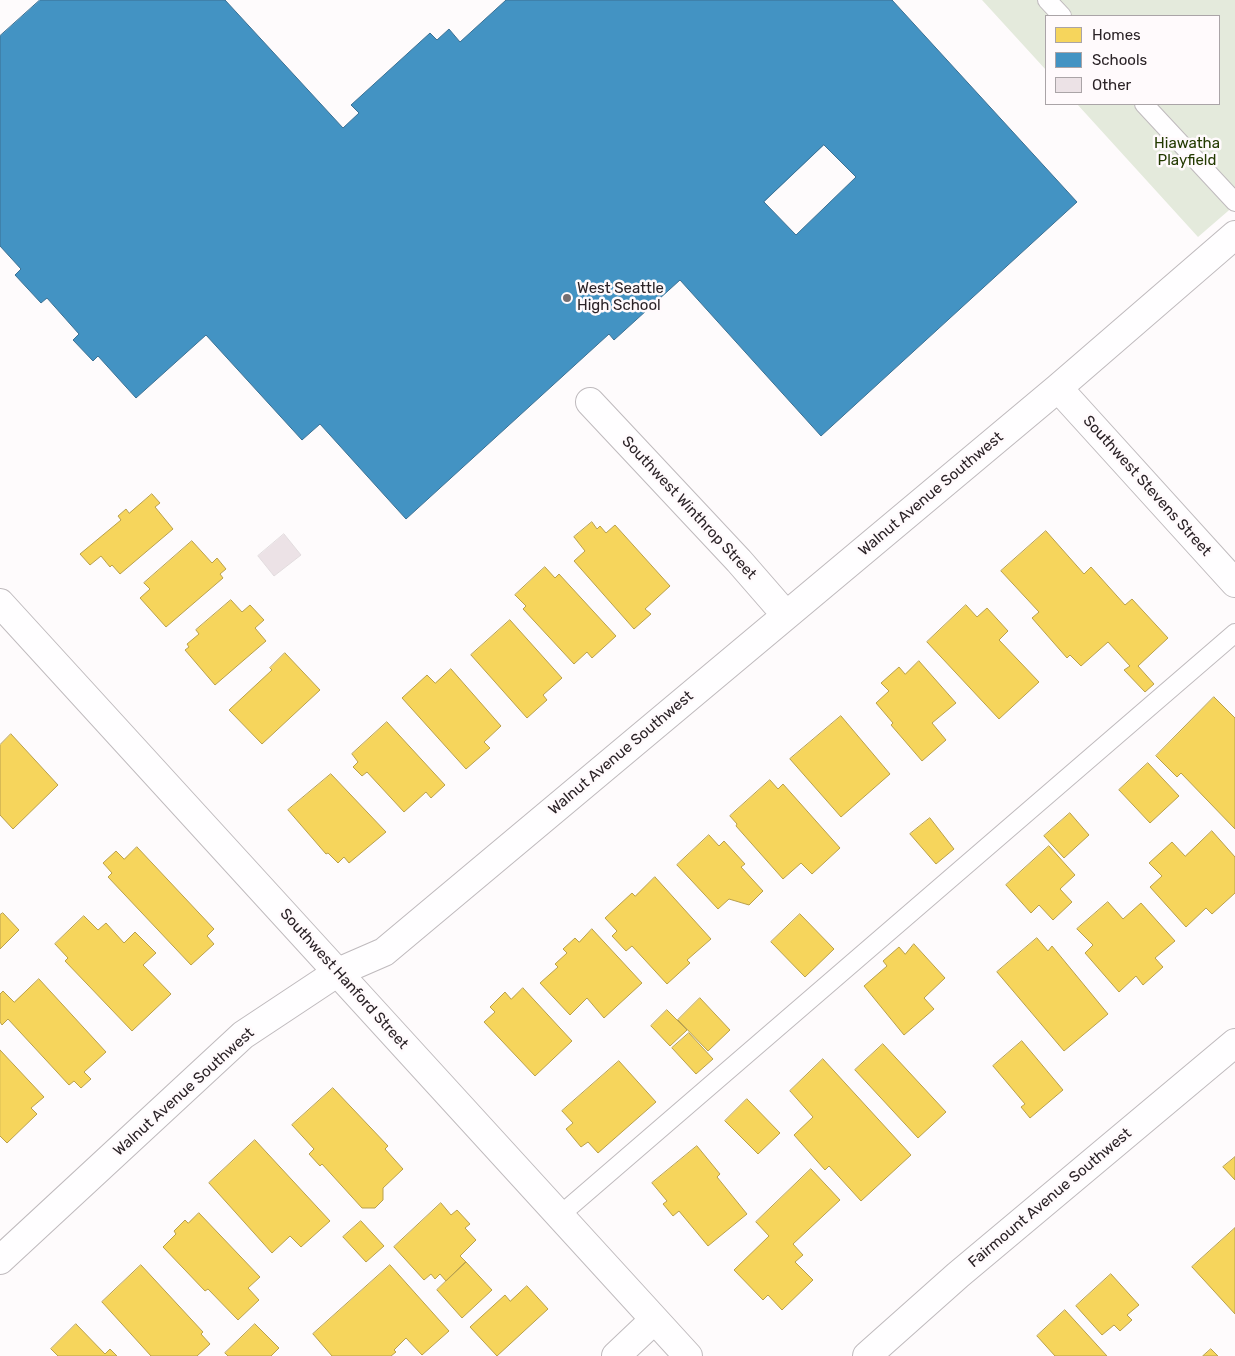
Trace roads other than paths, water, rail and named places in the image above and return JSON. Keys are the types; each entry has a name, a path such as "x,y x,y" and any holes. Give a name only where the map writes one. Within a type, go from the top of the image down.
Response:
{"street":[{"name":"Walnut Avenue Southwest","path":"0,1260 243,1035 338,972 384,952 1058,388 1235,235"},
{"name":"Southwest Stevens Street","path":"1058,388 1235,583"},
{"name":"Southwest Winthrop Street","path":"590,402 739,561 786,615"},
{"name":"Southwest Hanford Street","path":"0,603 688,1356"},
{"name":"Fairmount Avenue Southwest","path":"867,1356 958,1275 1235,1043"},
{"path":"616,1356 654,1320"}],"lane":[{"path":"1047,0 1061,15"},
{"path":"1145,105 1235,202"},
{"path":"559,1216 1235,633"}],"place":[{"name":"West Seattle High School","path":"567,298"}],"park label":[{"name":"Hiawatha Playfield","path":"1187,152"}]}
